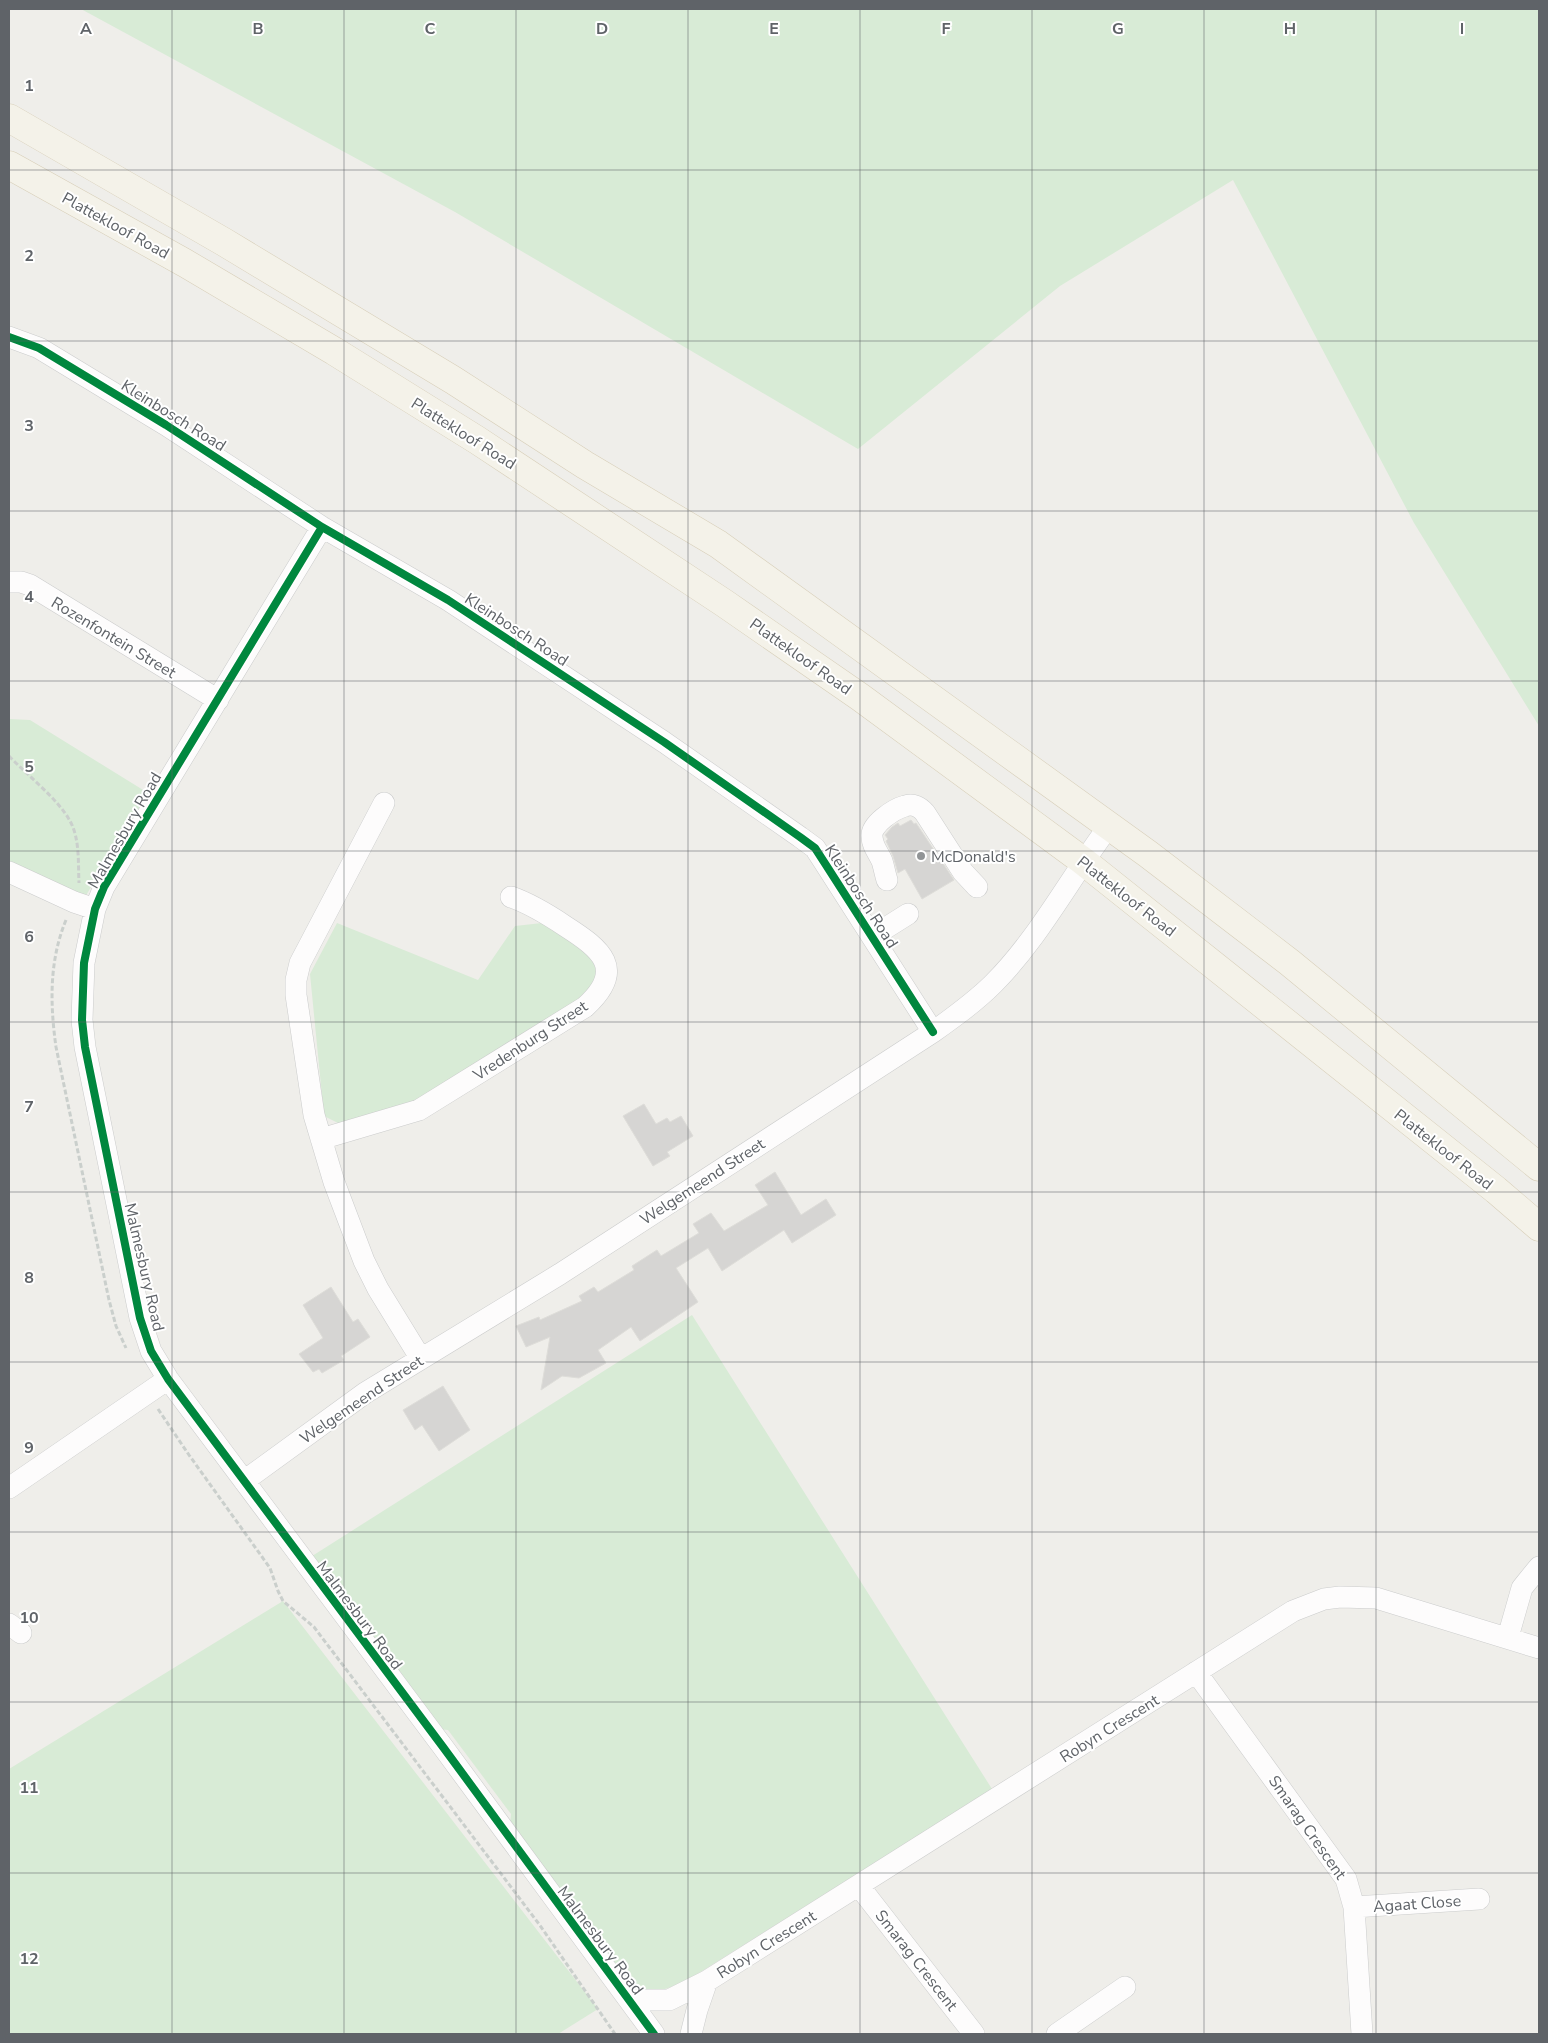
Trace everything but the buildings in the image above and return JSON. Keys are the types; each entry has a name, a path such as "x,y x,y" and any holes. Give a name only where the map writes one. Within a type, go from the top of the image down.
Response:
{"main road":[{"path":"9,118 224,242 453,380 585,465 718,544 1148,854 1289,962 1539,1167"},
{"name":"Plattekloof Road","path":"9,165 185,263 334,351 477,440 724,603 844,686 1083,861 1496,1190 1539,1227"}],"street":[{"name":"Kleinbosch Road","path":"9,337 40,348 166,425 322,527 448,600 664,742 815,848 933,1032"},
{"name":"Malmesbury Road","path":"322,527 104,887 95,909 84,963 82,1005 85,1047 140,1318 151,1351 168,1379 654,2034"},
{"name":"Rozenfontein Street","path":"9,582 21,582 30,586 218,700"},
{"path":"384,803 300,963 296,980 296,995 314,1115 334,1182 364,1261 378,1289 421,1359"},
{"path":"887,880 882,861 874,847 872,829 881,820 905,806 915,805 925,813 963,872 977,887"},
{"name":"Welgemeend Street","path":"244,1480 365,1393 560,1274 933,1032 965,1009 994,983 1031,938 1108,826"},
{"path":"9,872 74,902 95,909"},
{"name":"Vredenburg Street","path":"321,1139 420,1110 585,1007 599,995 604,984 606,971 600,952 591,942 531,904 511,897"},
{"path":"873,936 908,914"},
{"path":"9,1488 168,1379"},
{"path":"1508,1637 1522,1588 1539,1567"},
{"name":"Robyn Crescent","path":"628,2000 669,2000 708,1981 1293,1611 1324,1599 1340,1597 1376,1598 1539,1648"},
{"name":"Smarag Crescent","path":"1196,1672 1346,1879 1354,1907 1362,2034"},
{"name":"Smarag Crescent","path":"859,1886 974,2034"},
{"name":"Agaat Close","path":"1354,1907 1479,1898"},
{"name":"Robyn Crescent","path":"692,2034 697,2010 708,1981"},
{"path":"1057,2034 1126,1988"}],"path":[{"path":"9,756 54,802 70,822 76,839 80,888"},
{"path":"67,917 61,932 53,965 51,990 52,1021 109,1300 116,1326 128,1351"},
{"path":"156,1406 270,1568 278,1591 284,1601 314,1627 539,1924 615,2034"}],"green space":[{"path":"81,9 1539,9 1539,726 1414,523 1233,180 1060,286 858,449 455,212"},
{"path":"9,719 30,720 148,793 85,897 9,867"},
{"path":"337,923 478,980 515,926 542,923 591,954 597,972 591,994 421,1102 342,1125 324,1116 310,974"},
{"path":"692,1315 992,1789 691,1978 671,1987 654,1991 638,1986 621,1971 510,1824 511,1814 448,1730 438,1729 309,1558"},
{"path":"283,1601 598,2009 558,2034 9,2034 9,1769"}],"cycle path":[{"path":"9,337 39,348 166,425 322,527 448,600 664,742 815,848 933,1032"},
{"path":"322,527 104,887 95,909 84,963 82,1020 85,1047 140,1318 151,1351 168,1379 443,1747 654,2034"}],"place":[{"name":"McDonald's","path":"921,856"}]}
